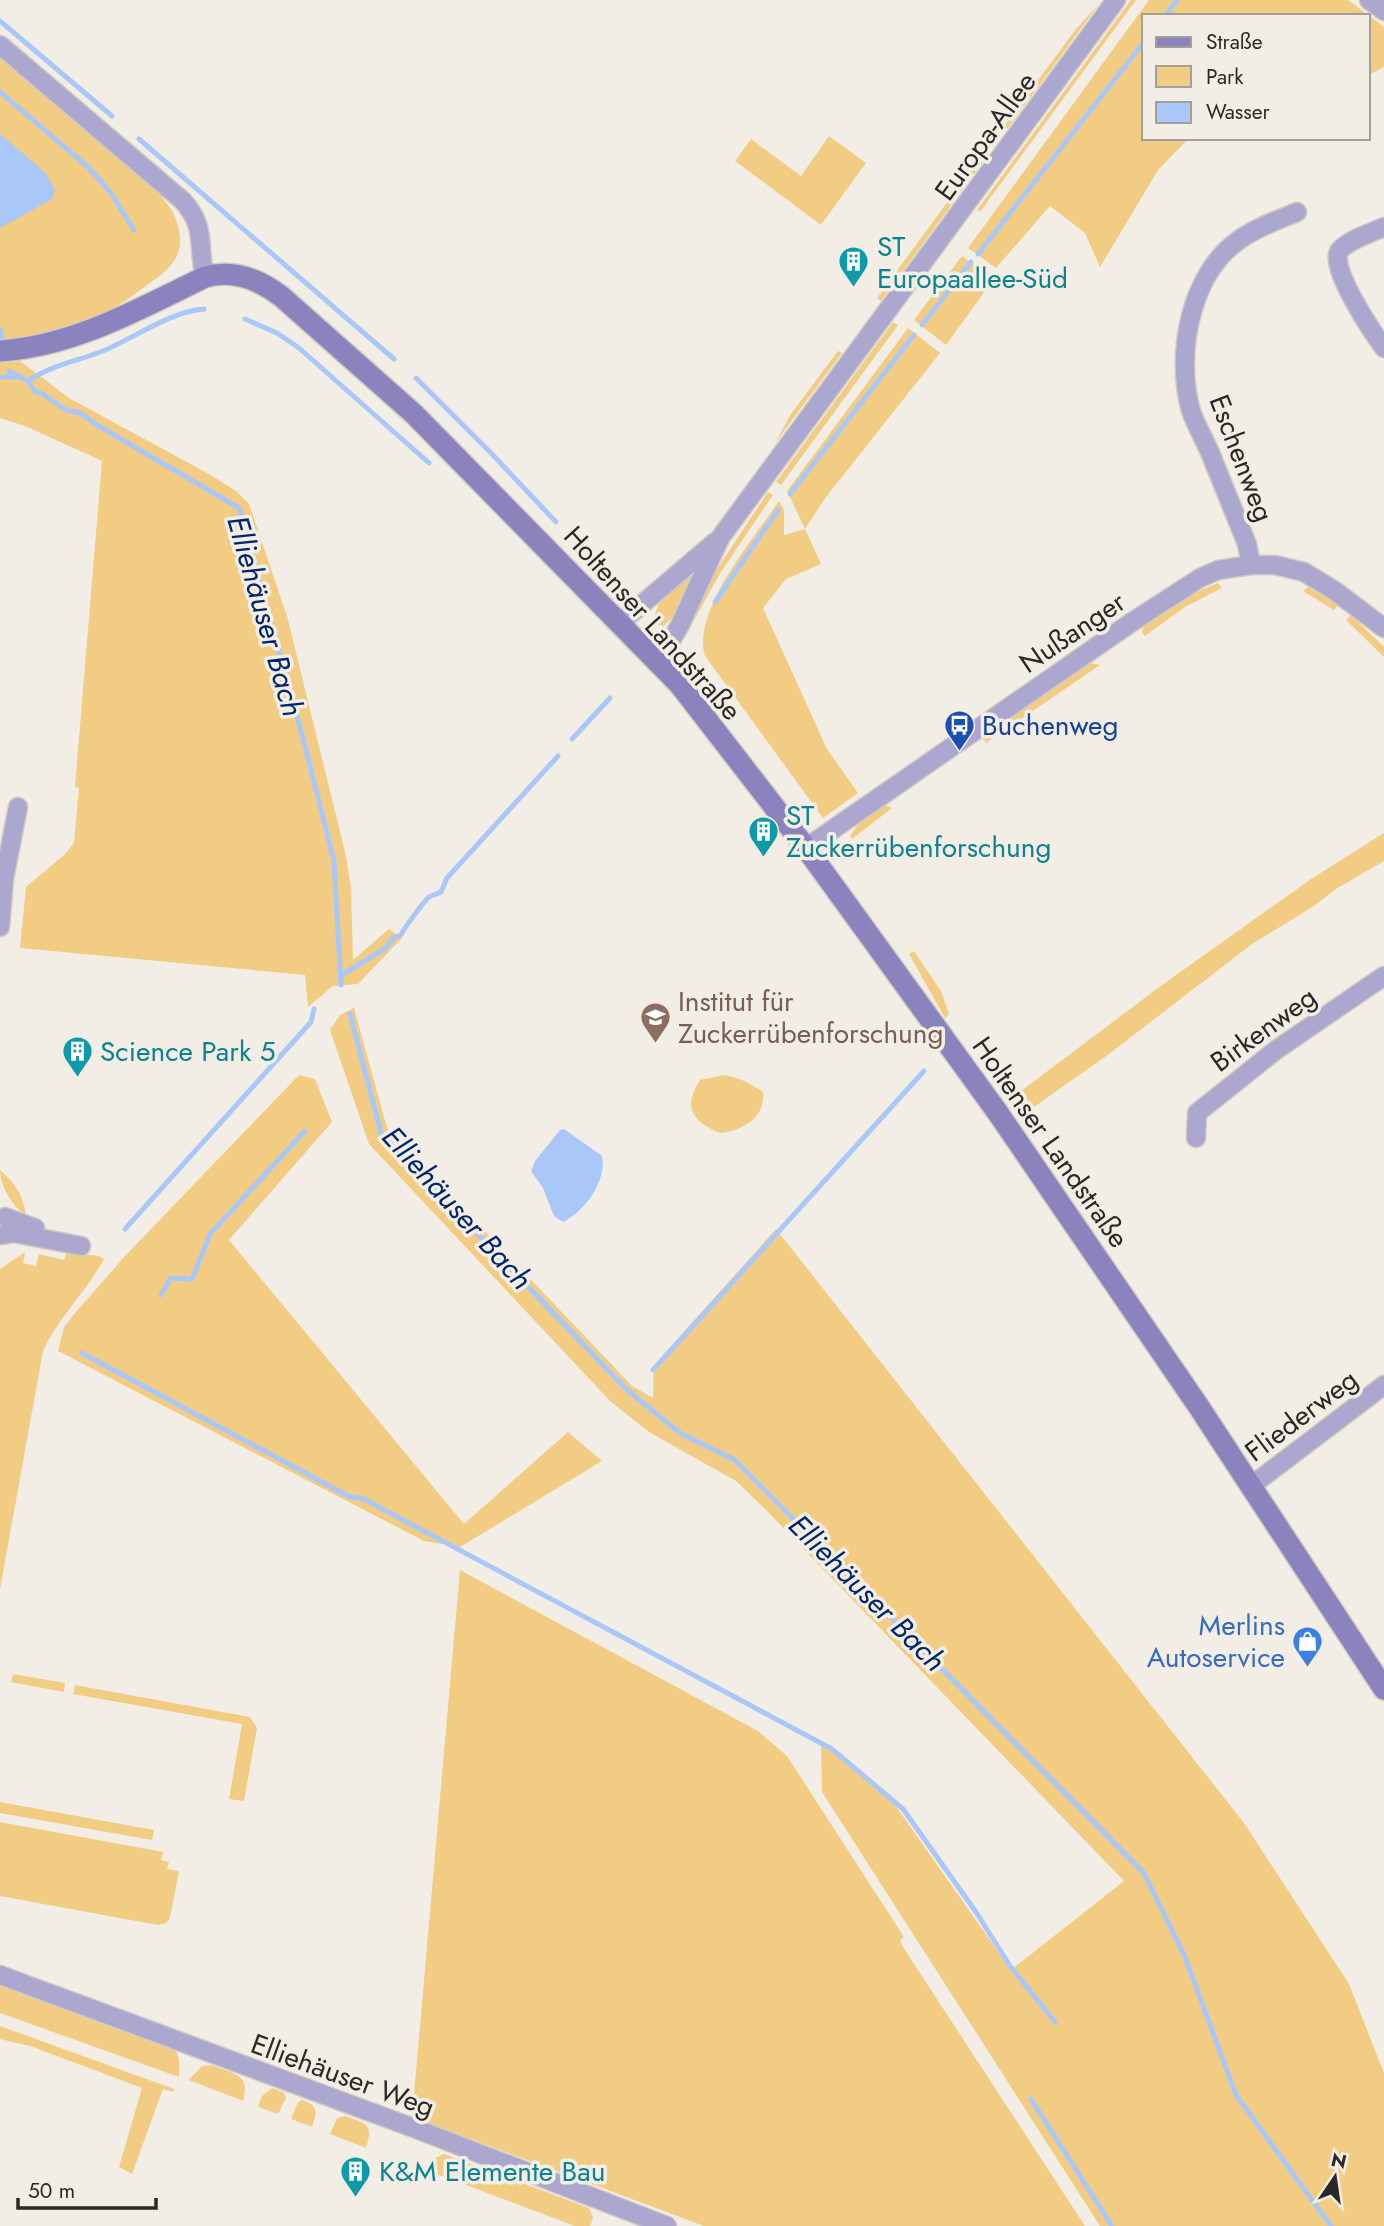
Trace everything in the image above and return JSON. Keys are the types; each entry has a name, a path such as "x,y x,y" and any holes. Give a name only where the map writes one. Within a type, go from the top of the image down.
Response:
{"street":[{"name":"Europa-Allee","path":"658,663 680,625 720,538 1116,0"},
{"path":"1369,0 1384,11"},
{"path":"0,45 183,201 198,223 201,262 205,276 90,332 43,346 0,351"},
{"name":"Eschenweg","path":"1251,565 1247,544 1191,410 1185,367 1188,333 1196,297 1221,255 1239,240 1297,212"},
{"path":"1384,227 1339,251 1337,256 1339,270 1384,348"},
{"name":"Holtenser Landstraße","path":"205,276 223,274 250,278 273,290 310,320 414,414 680,685 806,849 998,1113 1251,1486 1384,1689"},
{"name":"Europa-Allee","path":"620,624 720,538"},
{"name":"Nußanger","path":"806,849 1132,622 1200,578 1218,570 1275,565 1304,572 1384,627"},
{"path":"0,927 4,879 18,807"},
{"name":"Birkenweg","path":"1196,1138 1197,1113 1209,1102 1276,1050 1384,976"},
{"path":"1,1222 41,1229 72,1244"},
{"name":"Fliederweg","path":"1251,1486 1384,1385"},
{"name":"Elliehäuser Weg","path":"0,1975 411,2127 667,2226"}],"green space":[{"path":"1131,0 1136,0 980,212 977,210"},
{"path":"1149,0 1348,0 1367,14 1142,14 1142,140 1187,140 1158,170 1100,267 1085,233 1050,206 996,268 968,248"},
{"path":"1099,4 1008,128 999,133 1076,29"},
{"path":"1370,16 1384,27 1384,67 1370,74"},
{"path":"0,56 153,187 173,213 180,240 177,256 162,274 126,300 93,319 58,331 0,341"},
{"path":"829,136 866,163 821,225 735,161 751,139 801,176"},
{"path":"982,155 982,163 881,301 877,298"},
{"path":"962,256 979,269 973,278 988,287 946,345 914,320"},
{"path":"893,322 898,325 781,485 776,482"},
{"path":"908,328 940,353 826,497 805,529 787,491"},
{"path":"838,351 842,353 775,443 791,414"},
{"path":"20,361 69,398 209,474 236,491 249,504 287,616 346,856 351,888 353,960 389,929 402,938 358,984 333,986 308,1007 305,975 20,948 26,887 74,843 79,788 75,787 102,461 25,426 0,418 0,363"},
{"path":"768,492 773,495 721,572 694,620 691,619 717,569"},
{"path":"779,501 784,510 784,535 805,529 821,564 786,579 763,608 827,749 858,793 823,818 705,656 703,638 707,618 727,576"},
{"path":"703,560 677,612 664,626 655,624 658,605 664,597"},
{"path":"1218,583 1222,588 1185,607 1145,636 1142,632 1144,626 1185,597"},
{"path":"1308,587 1338,605 1334,610 1303,591"},
{"path":"1351,615 1384,647 1384,657 1346,620"},
{"path":"1090,663 1100,665 986,743 982,737"},
{"path":"883,804 892,808 852,839 850,836 857,826"},
{"path":"1384,833 1384,861 1252,944 1109,1054 1024,1114 1013,1097 1162,985 1311,879"},
{"path":"914,951 941,991 949,1014 945,1018 909,954"},
{"path":"354,1008 387,1128 632,1386 653,1398 654,1365 776,1229 1244,1823 1349,1984 1384,2073 1384,2226 1100,2226 822,1792 821,1742 895,1805 1011,1970 1124,1881 736,1481 649,1432 610,1401 369,1144 330,1030 340,1015"},
{"path":"299,1075 315,1079 332,1122 229,1240 464,1524 568,1432 602,1461 460,1547 424,1541 58,1351 64,1327 76,1312 126,1255"},
{"path":"724,1075 745,1081 763,1092 763,1101 761,1109 751,1121 744,1126 720,1133 696,1118 691,1105 700,1080"},
{"path":"0,1170 18,1190 26,1216 8,1196"},
{"path":"25,1252 23,1263 36,1266 39,1254 64,1260 67,1252 104,1259 49,1338 43,1351 0,1589 0,1269"},
{"path":"460,1570 758,1731 787,1756 904,1937 900,1940 903,1947 1085,2226 704,2226 412,2117"},
{"path":"13,1674 65,1683 64,1692 11,1682"},
{"path":"75,1685 250,1717 257,1728 244,1801 229,1799 242,1724 73,1694"},
{"path":"0,1802 154,1830 152,1840 0,1813"},
{"path":"0,1822 163,1852 161,1860 169,1862 167,1869 179,1871 170,1918 166,1923 158,1925 0,1896"},
{"path":"0,1986 176,2051 179,2077 0,2013"},
{"path":"0,2026 174,2089 173,2092 163,2089 132,2174 119,2167 142,2088 30,2046 0,2039"},
{"path":"211,2065 233,2073 242,2080 245,2092 243,2101 189,2080 202,2066"},
{"path":"272,2088 284,2093 286,2098 278,2114 258,2107 262,2096"},
{"path":"302,2100 314,2107 312,2127 291,2119 298,2102"},
{"path":"345,2116 368,2129 366,2148 330,2134 337,2118"},
{"path":"444,2154 589,2208 593,2218 590,2226 575,2226 429,2171 433,2159"}],"water":[{"path":"0,134 46,173 55,191 52,199 0,228"},
{"path":"564,1129 602,1156 603,1166 593,1194 579,1211 563,1222 554,1216 543,1188 531,1171 535,1161 560,1130"}],"waterway":[{"path":"1166,14 1177,0"},
{"path":"0,21 112,116"},
{"path":"978,254 1142,45"},
{"path":"0,92 88,167 111,193 134,230"},
{"path":"139,139 394,359"},
{"path":"922,325 971,262"},
{"path":"28,381 55,367 103,351 165,320 204,309"},
{"path":"245,319 277,333 299,348 429,463"},
{"name":"Elliehäuser Bach","path":"0,329 2,337"},
{"path":"790,494 914,335"},
{"name":"Elliehäuser Bach","path":"9,371 28,381 35,392 41,393 66,410 80,413 239,508 334,861 341,985"},
{"path":"0,377 18,377"},
{"path":"416,378 556,522"},
{"path":"715,602 778,510"},
{"path":"572,739 610,698"},
{"path":"340,978 386,948 393,938 401,935 427,899 441,892 447,878 558,756"},
{"path":"125,1229 311,1022 314,1009"},
{"name":"Elliehäuser Bach","path":"350,1014 381,1133 626,1389 680,1433 735,1460 1144,1873 1185,1957 1236,2095 1331,2226"},
{"path":"653,1370 924,1071"},
{"path":"161,1295 171,1278 192,1279 210,1234 305,1131"},
{"path":"82,1353 350,1497 362,1498 832,1749 903,1809 976,1912 1010,1966 1055,2022"},
{"path":"1031,2099 1112,2226"}],"place":[{"name":"ST Europaallee-Süd","path":"854,289"},
{"name":"Buchenweg","path":"959,752"},
{"name":"ST Zuckerrübenforschung","path":"763,858"},
{"name":"Institut für Zuckerrübenforschung","path":"655,1044"},
{"name":"Science Park 5","path":"77,1078"},
{"name":"Merlins Autoservice","path":"1308,1668"},
{"name":"K&M Elemente Bau","path":"356,2198"}]}
